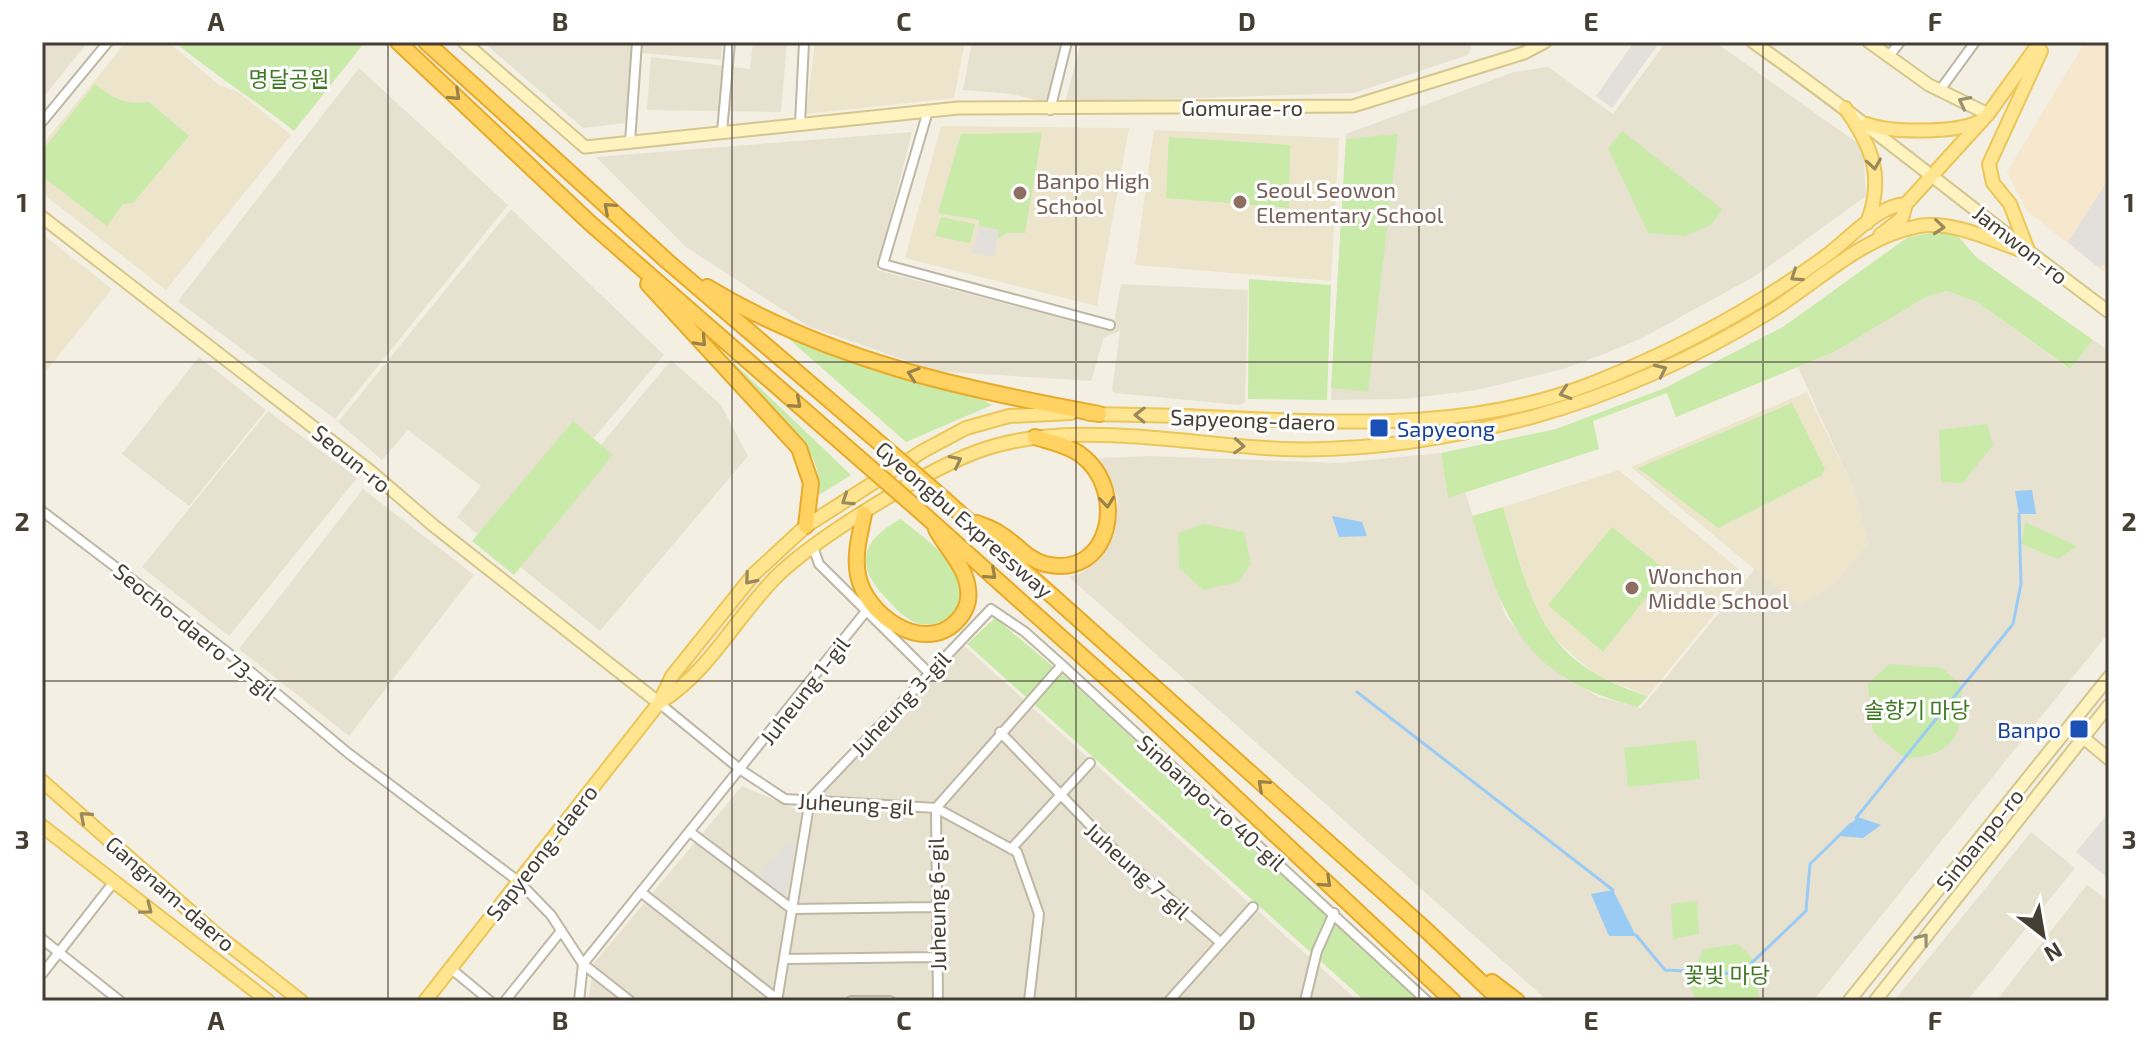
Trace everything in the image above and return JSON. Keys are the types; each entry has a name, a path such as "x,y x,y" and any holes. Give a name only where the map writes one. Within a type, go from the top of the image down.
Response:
{"highway":[{"name":"Gyeongbu Expressway","path":"398,42 590,223 1140,708 1453,1001"},
{"name":"Gyeongbu Expressway","path":"426,42 667,261 944,499 1426,930 1501,1001"},
{"path":"590,223 799,448 811,483 806,526"},
{"path":"667,261 729,300 825,346 973,391 1099,414"},
{"path":"965,518 998,532 1043,564 1074,562 1097,546 1107,525 1110,508 1099,475 1080,454 1035,437"},
{"path":"864,514 856,554 862,587 873,603 900,628 921,635 938,633 953,625 965,611 968,600 964,574 927,517"},
{"path":"1426,930 1517,1001"}],"main road":[{"name":"Sapyeong-daero","path":"1865,247 1902,218 1906,204 1986,116 2043,42"},
{"path":"2029,253 2010,204 1993,183 1989,164 2043,42"},
{"path":"1837,267 1842,254 1866,235 1864,227 1877,192 1875,165 1867,139 1845,108"},
{"path":"1867,124 1888,130 1960,127 1986,116"},
{"name":"Sapyeong-daero","path":"425,1001 659,703 672,676 754,574 806,526 923,451 966,428 1025,413 1390,422 1463,418 1514,407 1590,385 1691,341 1744,312 1892,204 1906,204"},
{"path":"1837,267 1865,247 1905,230 1933,225 1953,228 2029,253"},
{"name":"Sapyeong-daero","path":"659,703 684,687 776,577 813,547 965,456 1035,437 1105,437 1285,449 1392,443 1530,417 1631,383 1717,343 1837,267"},
{"name":"Gangnam-daero","path":"42,781 218,936 301,1001"},
{"name":"Gangnam-daero","path":"42,826 268,1001"}],"street":[{"path":"42,122 108,42"},
{"name":"Gomurae-ro","path":"464,42 585,147 928,111 1353,106 1524,53 1545,42"},
{"path":"630,142 637,42"},
{"path":"722,132 730,42"},
{"path":"800,124 804,42"},
{"path":"1050,110 1067,42"},
{"name":"Jamwon-ro","path":"1753,42 1768,46 2029,253 2109,312"},
{"path":"1869,42 1940,90 1986,116"},
{"path":"1889,56 1900,42"},
{"path":"1940,90 1975,42"},
{"path":"928,111 883,264 1110,325"},
{"name":"Seoun-ro","path":"42,217 360,463 434,526 659,703"},
{"name":"Seocho-daero 73-gil","path":"42,511 227,652 348,753 518,881 561,931 583,964 630,1001"},
{"path":"813,547 819,564 928,672"},
{"name":"Sinbanpo-ro 40-gil","path":"991,609 1025,632 1062,665 1427,1001"},
{"name":"Juheung 3-gil","path":"810,799 991,609"},
{"name":"Juheung 1-gil","path":"583,964 867,610"},
{"path":"936,808 1062,665"},
{"name":"Sinbanpo-ro","path":"1849,1001 2109,677"},
{"name":"Juheung-gil","path":"659,703 741,770 785,799 936,808 1011,849"},
{"name":"Sinbanpo-ro","path":"1875,1001 2109,705"},
{"path":"2070,727 2109,759"},
{"name":"Juheung 7-gil","path":"1000,732 1061,794 1065,803 1121,857 1220,942"},
{"path":"1029,1001 1039,914 1017,852 1011,849 1090,763"},
{"path":"642,893 777,1001 810,799"},
{"name":"Juheung 6-gil","path":"936,808 934,907 938,1001"},
{"path":"690,832 792,909 934,907"},
{"path":"42,974 113,883"},
{"path":"1169,1001 1253,907"},
{"path":"1305,1001 1317,951 1334,913"},
{"path":"505,1001 561,931"},
{"path":"42,939 120,1001"},
{"path":"784,959 936,957"},
{"path":"579,1001 583,964"},
{"path":"449,967 490,1001"},
{"path":"1412,1001 1416,991"},
{"path":"851,1001 890,1001"}],"shaded area":[{"path":"42,42 88,42 42,99"},
{"path":"126,42 168,42 219,85 237,91 291,135 166,290 42,193 42,145"},
{"path":"483,42 722,42 721,60 642,53 625,123 583,128"},
{"path":"753,42 787,42 781,112 647,110 651,57 750,69"},
{"path":"815,42 965,42 954,98 806,114"},
{"path":"972,42 1067,42 1051,104 1012,94 963,90"},
{"path":"1081,42 1473,42 1468,55 1354,93 1065,102"},
{"path":"1634,42 1660,42 1612,108 1596,96"},
{"path":"1666,42 1715,42 1863,147 1866,196 1757,275 1642,338 1604,354 1563,369 1477,390 1405,399 1331,400 1346,134 1514,72 1548,67 1613,114"},
{"path":"2085,42 2109,42 2109,276 2027,211 2007,172"},
{"path":"359,68 508,205 335,419 178,301"},
{"name":"Banpo High School","path":"941,126 1129,128 1097,306 905,258"},
{"name":"Seoul Seowon Elementary School","path":"1154,130 1339,138 1331,281 1135,265"},
{"path":"912,132 877,270 1102,329 1114,322 1121,284 1248,290 1245,402 1240,405 1115,393 1112,390 1120,331 1104,337 1091,381 936,371 808,326 686,247 596,157"},
{"path":"2109,178 2109,264 2098,267 2068,242"},
{"path":"511,209 664,355 498,551 457,517 481,486 408,430 382,460 338,422"},
{"path":"979,226 999,230 994,257 972,253"},
{"path":"42,234 112,289 42,376"},
{"path":"1947,291 1977,302 2069,369 2093,340 2109,351 2109,632 1813,1001 1548,1001 1069,577 1082,573 1102,557 1114,535 1118,498 1099,458 1151,456 1339,463 1441,453 1448,497 1465,492 1506,617 1531,648 1563,677 1599,697 1641,708 1755,569 1798,604 1868,544 1852,486 1798,367 1834,352 1926,297"},
{"path":"199,357 266,410 189,506 122,454"},
{"path":"671,360 721,405 748,456 600,631 508,557"},
{"path":"1807,392 1852,486 1868,544 1833,585 1798,605 1631,467"},
{"path":"268,411 357,478 229,636 142,567"},
{"name":"Wonchon Middle School","path":"1619,470 1746,575 1648,696 1597,676 1549,634 1532,602 1503,507"},
{"path":"363,489 474,575 349,736 239,649"},
{"path":"962,644 1358,1001 588,1001 594,963 742,786 798,810 822,795"},
{"path":"2109,812 2109,879 2076,852"},
{"path":"2031,832 2075,868 1967,1001 1894,1001"},
{"path":"784,844 795,846 787,896 776,896 761,883 761,874 765,864 776,859"},
{"path":"2087,885 2109,901 2109,1001 1996,1001"}],"green space":[{"name":"명달공원","path":"175,42 365,42 294,131"},
{"path":"95,84 120,100 149,102 189,136 133,203 123,204 107,226 42,176 42,151"},
{"path":"1622,131 1722,209 1711,225 1685,236 1648,233 1608,148"},
{"path":"1042,133 1025,233 1007,233 997,239 999,230 979,226 979,220 938,213 961,134"},
{"path":"1398,134 1368,392 1331,388 1346,139"},
{"path":"1169,137 1290,145 1289,208 1166,198"},
{"path":"941,217 975,224 970,243 935,236"},
{"path":"1942,231 1959,237 1976,257 2093,340 2070,369 1977,302 1947,291 1926,297 1834,352 1676,417 1667,393 1593,421 1599,449 1448,498 1441,453 1556,429 1665,388 1783,327 1908,237"},
{"path":"1249,279 1331,285 1327,400 1248,399"},
{"path":"772,324 975,396 992,405 906,442"},
{"path":"716,346 851,475 819,495 818,473 813,458 713,348"},
{"path":"1792,403 1825,469 1821,476 1718,528 1638,468"},
{"path":"573,421 613,455 514,575 472,541"},
{"path":"1987,424 1993,445 1963,483 1941,482 1939,430"},
{"path":"1503,507 1533,601 1546,626 1562,647 1584,666 1612,682 1648,696 1638,707 1599,695 1568,680 1543,661 1524,640 1495,586 1472,516"},
{"path":"901,519 937,548 958,574 963,588 961,602 952,615 940,622 921,624 909,619 877,588 870,576 866,555 870,545"},
{"path":"2025,522 2077,546 2058,559 2022,544"},
{"path":"1204,524 1244,532 1251,563 1239,582 1203,590 1179,568 1178,533"},
{"path":"1612,527 1667,571 1603,652 1548,605"},
{"path":"995,618 1069,680 1419,1001 1365,1001 967,644"},
{"name":"솔향기 마당","path":"1889,664 1942,668 1961,685 1961,716 1954,738 1946,747 1936,753 1905,758 1873,732 1868,684"},
{"path":"1696,740 1700,779 1628,787 1624,748"},
{"path":"1697,901 1699,934 1673,939 1671,904"},
{"name":"꽃빛 마당","path":"1739,944 1754,960 1759,1001 1697,1001 1687,982 1704,949"}],"water":[{"path":"2032,490 2036,514 2019,514 2015,491"},
{"path":"1332,516 1362,522 1367,536 1339,537"},
{"path":"1858,817 1881,825 1863,838 1838,836"},
{"path":"1613,890 1636,936 1609,936 1591,894"}],"waterway":[{"path":"1856,818 2013,624 2021,584 2019,514"},
{"path":"1357,692 1613,890"},
{"path":"1636,935 1665,970 1740,974 1806,911 1810,864 1851,824"}],"place":[{"name":"Banpo High School","path":"1020,193"},
{"name":"Seoul Seowon Elementary School","path":"1240,202"},
{"name":"Sapyeong","path":"1379,428"},
{"name":"Wonchon Middle School","path":"1632,588"},
{"name":"Banpo","path":"2079,729"}]}
